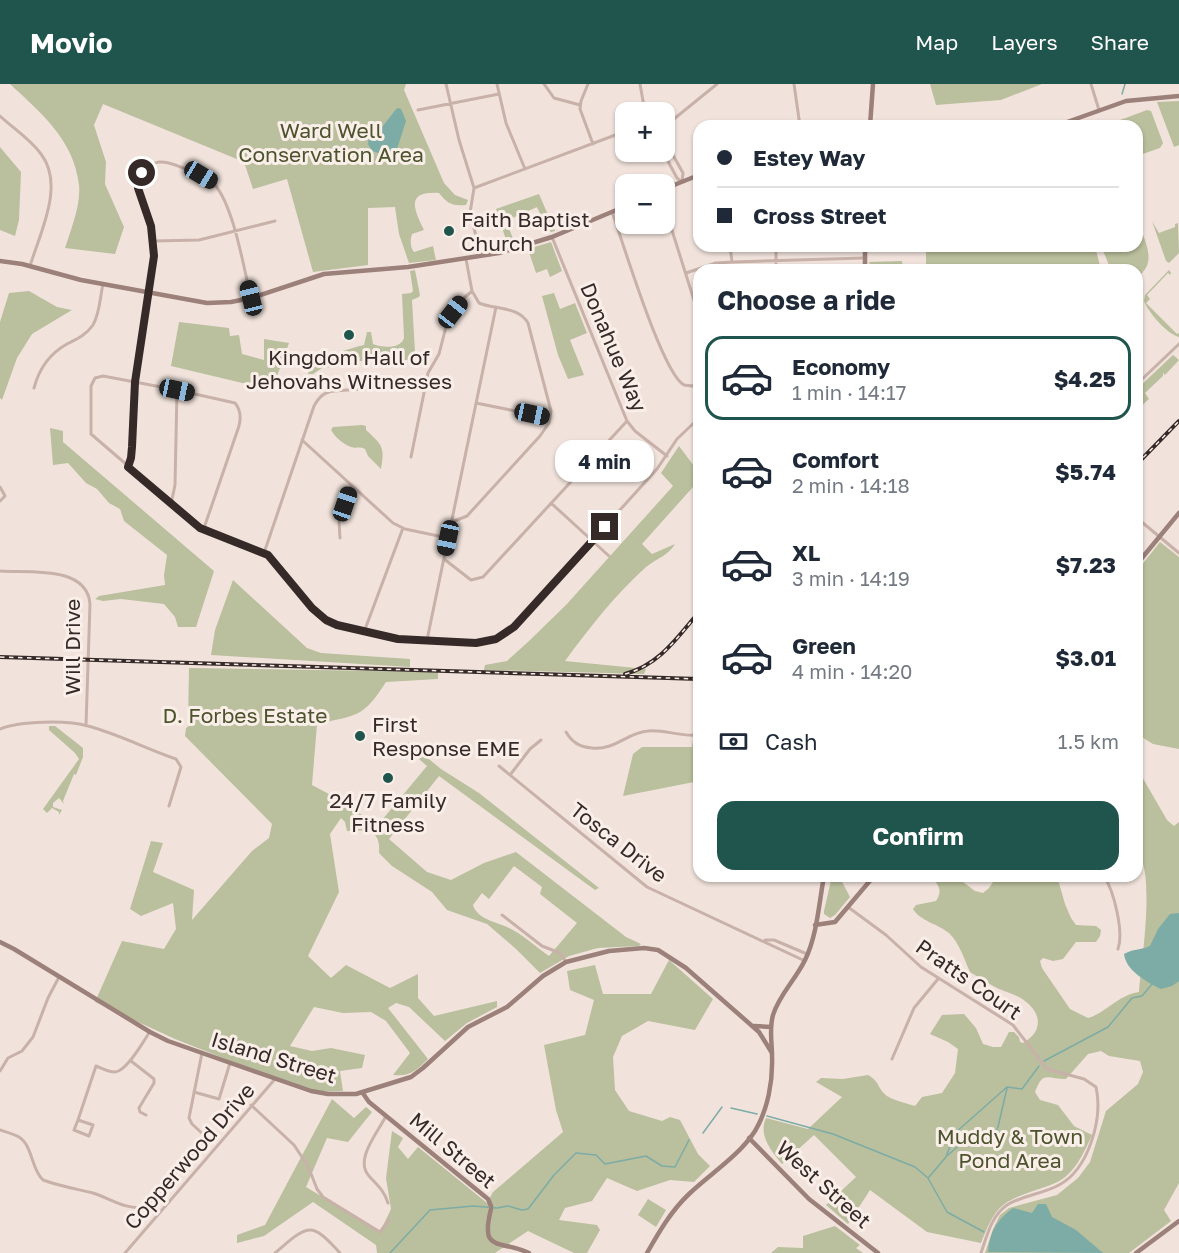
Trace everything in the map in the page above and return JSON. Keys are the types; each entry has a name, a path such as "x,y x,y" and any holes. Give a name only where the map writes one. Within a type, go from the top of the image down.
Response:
{"main road":[{"path":"870,120 873,84"},
{"path":"1072,120 1126,101 1179,96"},
{"path":"675,185 693,177"},
{"path":"0,261 103,284 219,303 251,298 324,274 408,267 466,259 522,247 615,211"},
{"path":"865,252 865,264"},
{"path":"1143,557 1179,513"},
{"path":"647,1253 679,1204 749,1138 759,1123 768,1098 771,1079 771,1030 776,1007 808,954 823,882"},
{"path":"815,925 834,924 869,882"},
{"name":"Island Street","path":"0,942 174,1044 275,1079 328,1094 343,1095 362,1092 411,1077 468,1027 507,1007 543,976 566,962 609,951 644,948 658,950 686,968 759,1032 772,1053"},
{"path":"749,1023 771,1030"},
{"path":"759,1032 771,1030"},
{"name":"Mill Street","path":"362,1092 369,1102 488,1199 491,1207 487,1230 490,1242 529,1253"},
{"name":"West Street","path":"749,1138 809,1199 878,1253"},
{"path":"1136,1253 1179,1221"}],"street":[{"path":"446,84 474,188 470,213 481,256"},
{"path":"497,84 506,123 525,169"},
{"path":"544,84 554,98 580,105"},
{"path":"588,84 580,105 582,117 593,144"},
{"path":"640,84 643,102"},
{"path":"675,118 717,84"},
{"path":"794,84 799,120"},
{"path":"1091,84 1099,110"},
{"path":"418,110 499,94"},
{"path":"0,116 40,153 48,164 50,173 49,204 30,266"},
{"path":"474,188 615,135"},
{"path":"675,159 683,173 682,182"},
{"path":"128,467 132,447 135,382 154,256 154,241 148,214 138,188 138,182 147,168 161,162 200,175 211,182 224,199 251,298"},
{"path":"668,162 677,178 682,182"},
{"path":"612,212 651,324 670,368 681,384 693,385"},
{"path":"154,241 199,240 275,221"},
{"path":"673,234 693,296"},
{"name":"Donahue Way","path":"552,237 627,421 635,431 667,456"},
{"path":"731,252 732,262"},
{"path":"776,252 776,261"},
{"path":"713,264 865,258"},
{"path":"452,522 467,516 540,436 550,418 551,407 528,323 520,313 479,303 472,291 466,259"},
{"path":"686,273 693,271"},
{"path":"34,388 41,368 50,357 60,348 87,332 92,326 98,311 103,284"},
{"path":"411,457 425,384 430,369 440,354 448,319 472,291"},
{"path":"428,640 496,308"},
{"path":"1143,378 1179,344"},
{"path":"204,529 241,420 239,407 235,403 135,382 100,376 92,380 91,434 171,504 204,529 264,553 272,559 322,617 337,625 398,639 486,642 506,633 592,541 693,424"},
{"path":"264,553 314,406 325,393 425,384"},
{"path":"171,504 175,483 177,390"},
{"path":"476,402 550,418"},
{"path":"444,560 471,580 483,578 627,421"},
{"path":"302,441 389,520 404,528 448,538"},
{"path":"340,538 339,522 351,485"},
{"path":"0,487 5,496 0,501"},
{"path":"551,503 609,556"},
{"path":"1143,523 1179,553"},
{"path":"364,632 404,528"},
{"name":"Will Drive","path":"0,571 72,577 88,591 90,604 86,725"},
{"path":"0,729 18,723 86,725 176,759 181,767 169,806"},
{"path":"566,732 577,744 597,749 612,747 646,731 693,735"},
{"path":"510,775 530,749 542,740"},
{"name":"Tosca Drive","path":"499,765 647,886 763,939 805,961"},
{"path":"1107,882 1113,894 1120,938 1118,949"},
{"name":"Pratts Court","path":"848,907 886,935 913,961 938,979 1013,1025 1047,1069 1084,1079 1097,1090 1095,1131 1090,1146 1074,1173 1059,1185 1007,1205 993,1222 981,1253"},
{"path":"502,915 542,946 560,953 566,962"},
{"name":"Tosca Drive","path":"763,939 774,940 808,954"},
{"path":"0,1071 10,1056 22,1051 33,1038 48,998 59,977"},
{"path":"892,1059 914,1008 938,979"},
{"path":"78,1120 93,1125 90,1135 74,1130 96,1066 117,1071 130,1061 150,1032"},
{"path":"0,1130 24,1142 36,1171 43,1180 102,1196 125,1206 142,1208 152,1202 206,1137 190,1121 202,1053"},
{"path":"130,1061 154,1080 140,1106 140,1112 146,1115"},
{"path":"194,1092 219,1099 230,1063"},
{"name":"Copperwood Drive","path":"125,1253 275,1079"},
{"path":"251,1105 294,1145 308,1166 317,1189 323,1197 380,1232 390,1220"},
{"path":"386,1116 365,1157 363,1167 383,1190 388,1203"},
{"path":"275,1253 304,1231 312,1230 318,1232 340,1253"}],"green space":[{"name":"Ward Well Conservation Area","path":"10,84 406,84 404,90 444,183 455,195 468,200 466,205 454,205 439,193 428,193 417,198 415,208 424,230 412,234 412,248 414,252 433,246 436,260 409,263 399,234 395,207 368,208 368,265 313,272 287,179 253,189 244,162 103,104 94,125 106,162 105,184 124,227 115,254 65,248 78,201 79,185 76,169 70,154 54,128"},
{"path":"930,84 1042,84 1001,100 936,105"},
{"path":"1179,101 1179,145 1174,147 1157,102"},
{"path":"1147,110 1151,111 1163,143 1160,148 1143,154 1143,120 1120,120"},
{"path":"0,147 21,172 19,220 15,236 0,230"},
{"path":"539,194 555,231 551,232 546,227 537,207 506,221 514,241 513,245 508,246 496,209"},
{"path":"1152,221 1159,233 1175,227 1178,223 1179,253 1169,263 1166,261"},
{"path":"1143,235 1149,258 1143,272 1143,264 1108,264 1104,252 1143,252"},
{"path":"551,242 562,271 550,277 547,269 536,273 528,249"},
{"path":"926,252 1096,252 1100,264 926,264"},
{"path":"902,261 902,264 870,264 869,262"},
{"path":"415,270 420,295 412,300 415,352 413,359 352,361 308,374 314,353 333,353 364,345 367,332 371,332 373,344 391,347 402,342 404,338 402,294 413,291 410,271"},
{"path":"1169,270 1170,275 1168,273 1147,295 1150,299 1146,303 1177,334 1179,333 1179,337 1158,322 1144,301 1145,295"},
{"path":"29,291 57,307 72,310 32,334 17,358 2,400 0,398 0,322 9,293"},
{"path":"554,293 560,309 575,303 587,333 570,340 584,375 568,379 558,355 542,296"},
{"path":"179,322 229,328 230,336 239,335 242,354 264,360 264,339 289,343 272,390 171,366"},
{"path":"1173,355 1179,360 1165,375 1163,373 1163,376 1145,393 1149,399 1143,404 1143,383"},
{"path":"366,426 366,430 381,446 383,455 381,469 368,456 365,449 353,448 345,444 331,430 333,427"},
{"path":"50,428 63,431 63,442 214,571 196,627 178,627 175,617 164,604 121,599 103,601 95,599 99,596 165,585 167,555 124,521 120,509 109,503 97,489 86,483 68,463 53,465"},
{"path":"679,446 693,465 693,487 642,544 652,554 675,544 666,554 646,567 624,589 565,661 646,669 644,674 484,670 485,665 507,661 566,605 673,486 661,473"},
{"path":"1160,542 1179,557 1179,749 1153,744 1143,738 1143,563"},
{"path":"233,580 307,648 321,653 410,659 410,667 211,655 215,630"},
{"name":"D. Forbes Estate","path":"189,668 438,672 438,679 386,682 365,709 341,719 317,724 312,785 344,802 377,826 427,766 405,747 408,742 441,769 479,793 599,888 595,890 439,776 389,839 427,872 451,880 484,863 516,852 626,937 641,944 639,946 598,948 569,956 540,973 487,924 447,910 432,892 392,866 379,853 378,839 375,835 360,830 347,831 345,822 341,818 330,834 339,892 308,956 331,978 346,965 390,988 418,974 418,998 434,1016 497,1001 497,1007 467,1023 445,1041 409,1007 396,1003 388,1008 428,1059 417,1069 409,1074 393,1075 410,1053 386,1021 371,1012 343,1013 314,1007 290,1046 312,1051 331,1048 365,1055 362,1068 340,1071 343,1091 309,1092 175,1039 95,1002 122,941 164,949 176,929 173,903 141,916 130,909 151,841 163,843 153,872 194,890 192,920 252,851 269,838 272,824 185,736 186,728 190,725 188,723","holes":["514,866 542,887 540,894 577,923 549,956 508,927 484,918 473,905 482,893 489,899"]},
{"path":"49,726 55,726 83,748 83,757 63,801 64,804 59,798 53,803 53,807 62,810 59,815 59,812 52,808 47,813 43,809 79,759 49,730"},
{"path":"693,740 693,782 623,796 633,754 642,747 692,747"},
{"name":"Muddy & Town Pond Area","path":"1143,778 1167,820 1174,826 1179,822 1179,1183 1164,1210 1171,1221 1129,1253 985,1253 1000,1215 1009,1208 1057,1195 1078,1178 1090,1162 1106,1111 1138,1084 1143,1072 1140,1061 1109,1056 1101,1051 1088,1054 1066,1079 1043,1078 1035,1092 1040,1100 1058,1105 1074,1126 1092,1135 1081,1158 1069,1174 1061,1180 1016,1198 1001,1207 991,1220 981,1243 927,1232 870,1190 848,1224 826,1205 856,1177 814,1135 782,1164 765,1137 766,1118 808,1129 842,1097 816,1082 821,1078 843,1079 868,1075 875,1080 887,1096 915,1106 922,1097 942,1093 955,1073 958,1049 930,1034 942,1015 964,1014 976,1028 983,1044 993,1047 1001,1047 1009,1032 1014,1032 1023,1043 1037,1029 1037,1018 1031,1006 970,972 953,937 945,930 920,917 913,909 916,905 936,901 939,888 936,882 963,882 975,891 983,893 993,882 1059,882 1065,904 1076,925 1096,926 1101,930 1100,936 1096,942 1076,942 1063,959 1053,961 1043,958 1040,961 1042,968 1070,1009 1088,1018 1125,997 1139,992 1146,919 1146,878 1143,862"},
{"path":"831,882 842,882 850,897 830,918 824,914"},
{"path":"669,960 713,999 695,1030 648,1021 622,1036 613,1057 615,1090 629,1111 662,1121 670,1117 680,1120 698,1154 710,1166 694,1182 670,1180 637,1191 607,1178 592,1201 565,1208 559,1220 597,1225 600,1230 587,1253 574,1253 528,1231 495,1253 377,1253 376,1245 313,1202 264,1236 237,1243 237,1235 265,1225 332,1099 354,1118 366,1107 372,1112 348,1142 327,1138 306,1187 380,1232 391,1209 386,1178 392,1131 403,1138 398,1147 408,1159 418,1147 487,1203 493,1192 563,1132 556,1110 544,1045 585,1035 594,1000 570,990 567,971 595,965 603,994 651,994"},
{"path":"648,1199 666,1210 656,1227 638,1215"},
{"path":"835,1226 860,1245 856,1248 863,1253 771,1253 778,1247 803,1248 803,1236"}],"water":[{"path":"397,108 401,109 406,121 397,149 385,155 372,151 368,144 369,135 382,127"},
{"path":"1179,913 1179,981 1161,989 1133,971 1124,954 1150,946 1158,929 1170,914"},
{"path":"1038,1204 1046,1204 1052,1217 1076,1230 1103,1253 988,1252 990,1238 1003,1217 1013,1208 1032,1213"}],"waterway":[{"path":"1122,94 1125,84"},
{"path":"1044,1061 1108,1027 1132,998 1142,996 1152,984"},
{"path":"929,1177 946,1157 955,1133 1007,1087 1022,1089 1039,1066"},
{"path":"948,1155 963,1142 981,1137 992,1141 998,1127 1007,1088"},
{"path":"703,1133 722,1107"},
{"path":"731,1108 757,1114"},
{"path":"767,1116 833,1134 915,1167 928,1178 947,1212 984,1232"},
{"path":"390,1253 430,1210 473,1206 497,1208 508,1206 522,1210 528,1209 554,1175 576,1153 596,1155 605,1164 646,1156 662,1166 675,1167 689,1140"}],"railway":[{"path":"1143,458 1179,421"},
{"path":"625,674 637,670 658,657 693,619"},
{"path":"0,657 693,679"}],"place":[{"name":"Faith Baptist Church","path":"449,231"},
{"name":"Kingdom Hall of Jehovahs Witnesses","path":"349,335"},
{"name":"First Response EME","path":"360,736"},
{"name":"24/7 Family Fitness","path":"388,778"}],"route":[{"path":"142,173 138,188 151,226 154,256 135,382 132,447 128,467 200,528 268,555 312,608 333,624 398,639 476,643 496,639 514,627 605,527"}]}
